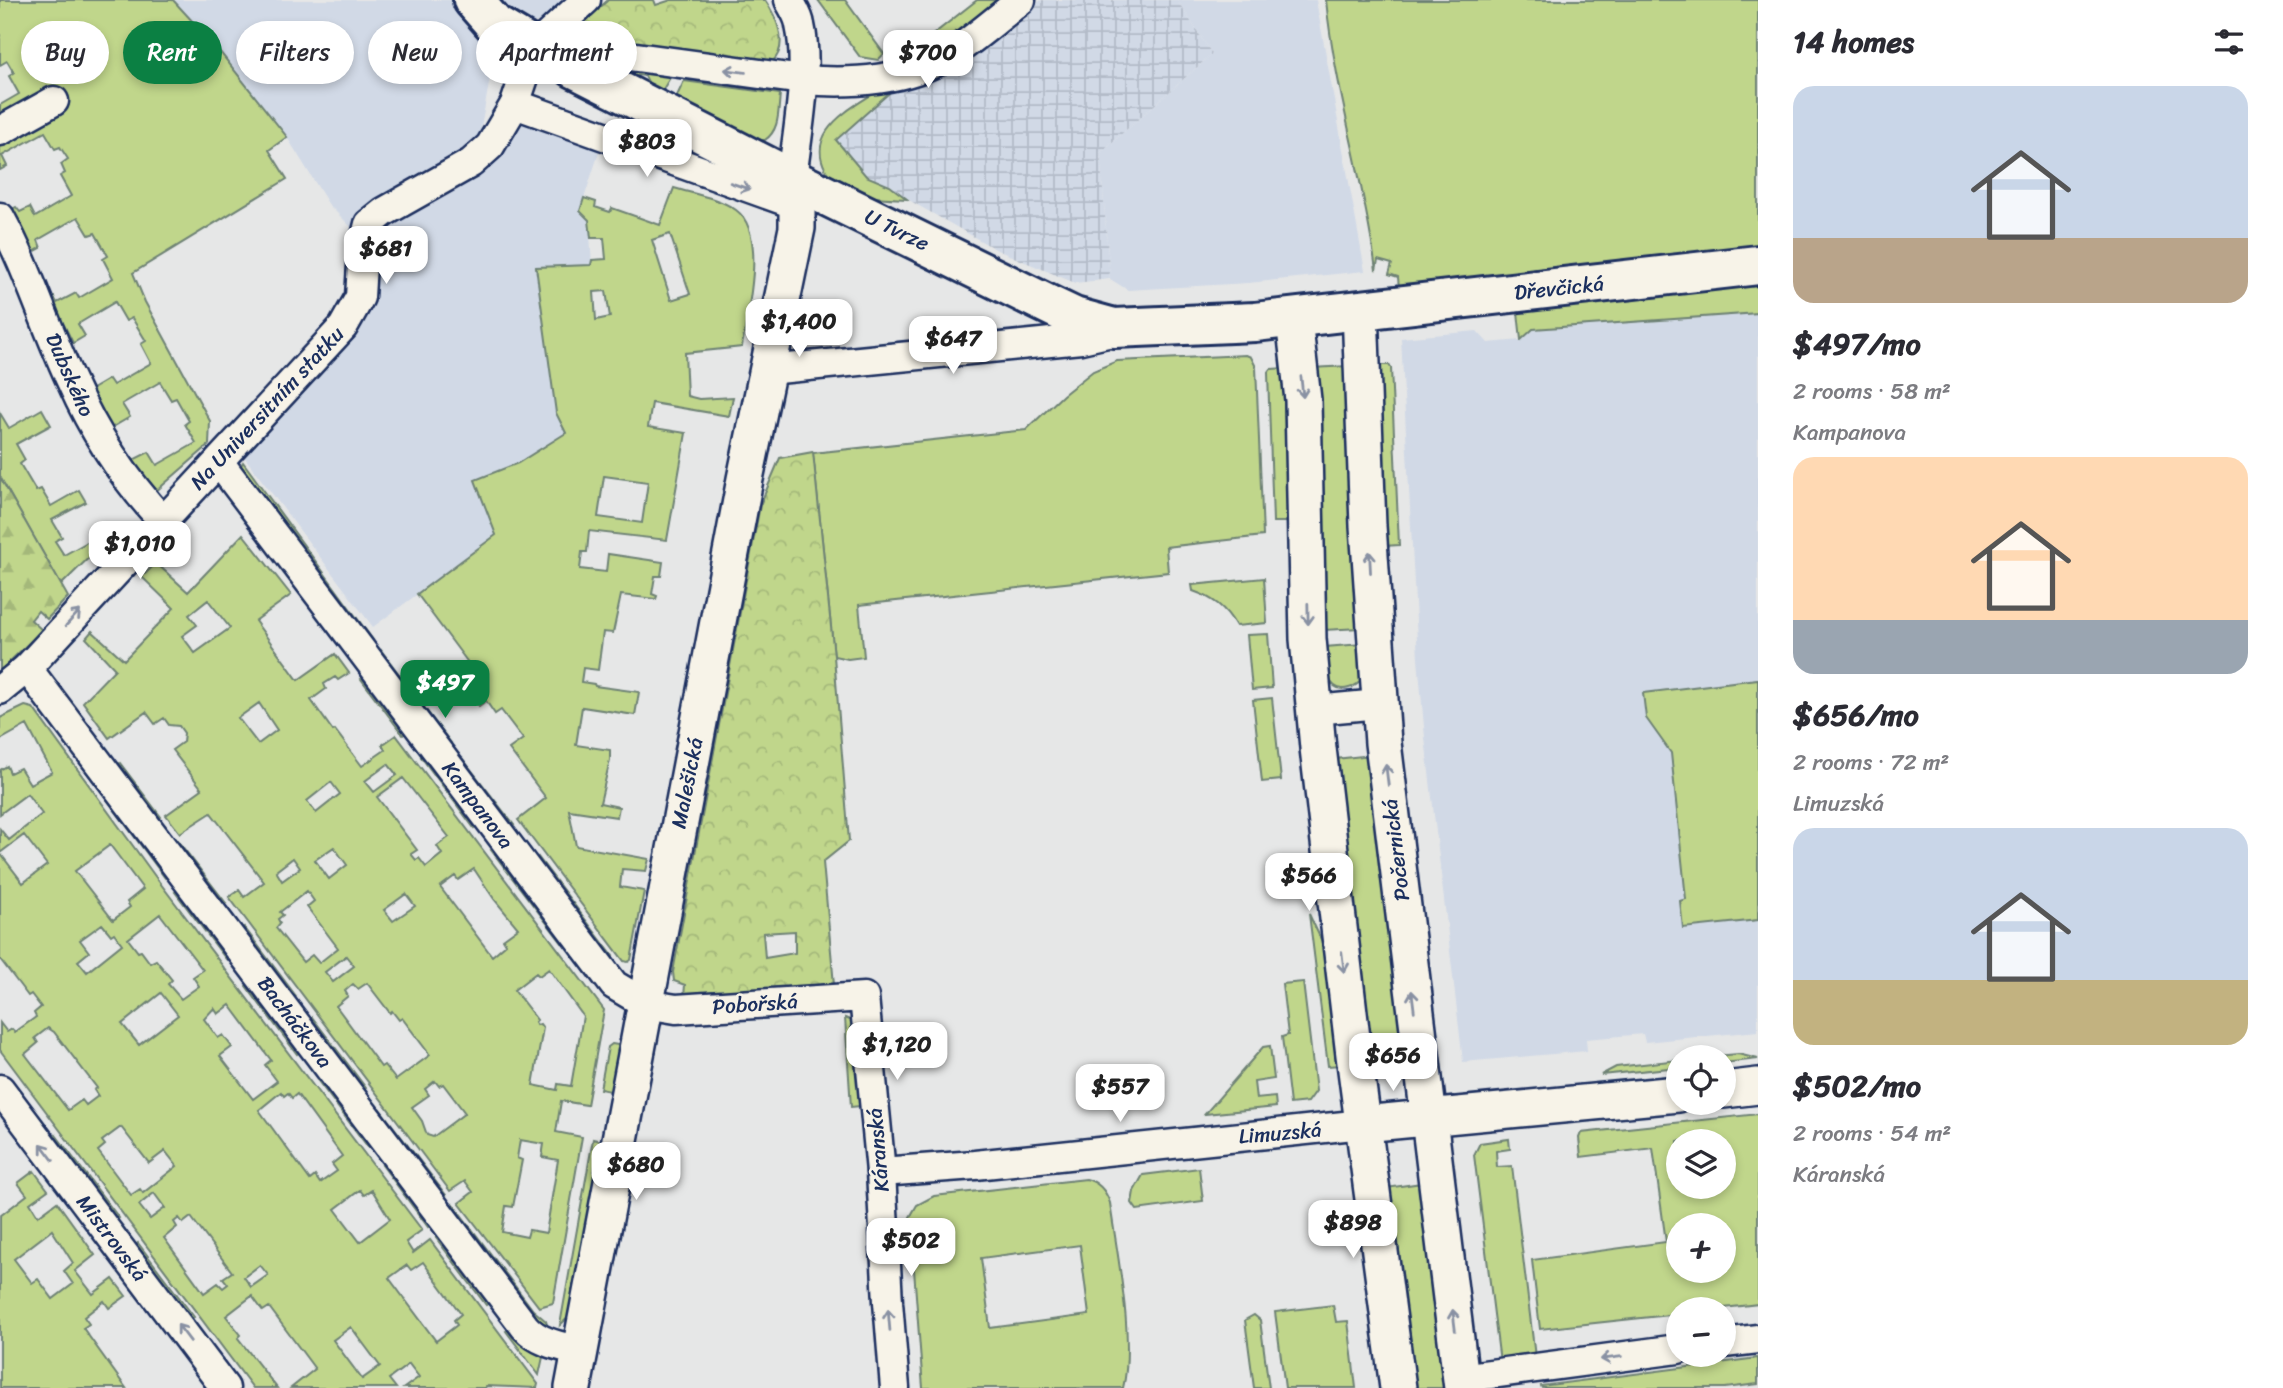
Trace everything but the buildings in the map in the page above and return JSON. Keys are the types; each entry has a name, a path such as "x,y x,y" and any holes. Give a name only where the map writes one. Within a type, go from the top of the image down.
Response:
{"main road":[{"name":"U Tvrze","path":"473,0 492,21"},
{"name":"U Tvrze","path":"602,84 794,192 1074,317 1114,328 1130,328 1294,319 1360,309"},
{"name":"Dřevčická","path":"1360,309 1758,265"}],"street":[{"path":"563,21 586,0"},
{"path":"515,104 794,192 803,80 800,24 789,0"},
{"path":"637,57 832,83 874,80 924,66 955,51 1021,0"},
{"name":"Na Universitním statku","path":"0,690 27,668 350,317 360,297 364,237 373,220 480,156 490,146 515,104 522,84"},
{"path":"0,131 54,101"},
{"name":"Malešická","path":"573,1388 797,228 794,192"},
{"name":"Dubského","path":"0,217 29,279 71,383 93,426 141,498 163,521"},
{"name":"Počernická","path":"1360,309 1368,526 1379,704 1462,1383"},
{"path":"1294,319 1303,400 1308,639 1349,1015 1398,1388"},
{"path":"768,370 1081,339 1130,328"},
{"name":"Kampanova","path":"219,462 614,985 646,1004"},
{"name":"Bacháčkova","path":"27,668 525,1327 531,1334 551,1344 580,1351"},
{"path":"1315,710 1379,704"},
{"name":"Pobořská","path":"646,1004 676,1009 864,997"},
{"name":"Káranská","path":"864,997 881,1172 895,1388"},
{"path":"1736,1089 1758,1086"},
{"name":"Mistrovská","path":"0,1089 225,1388"},
{"name":"Limuzská","path":"881,1172 1666,1095"},
{"path":"1736,1342 1758,1339"},
{"path":"1462,1383 1666,1351"}],"shaded area":[{"path":"173,0 457,0 476,33 476,84 489,84 479,138 444,169 410,179 368,204 361,211 354,230 329,205 287,137 245,84 354,84 354,21 236,21 236,72 222,55 222,21 192,21"},
{"path":"496,0 568,0 545,19 515,19"},
{"path":"1041,0 1177,0 1212,54 1100,153 1110,279 1075,283 997,250 907,199 890,186 866,176 835,140 897,85 1019,17"},
{"path":"1177,0 1316,0 1365,271 1248,283 1128,290 1110,279 1100,153 1212,54"},
{"path":"525,120 602,143 580,211 589,220 592,265 536,267 556,413 567,433 518,463 475,480 497,535 373,627 242,454 350,336 377,234 486,164"},
{"path":"1758,313 1758,1031 1645,1042 1643,1034 1586,1039 1587,1051 1463,1062 1418,659 1401,338 1477,331 1488,343 1521,340 1533,329"}],"green space":[{"path":"0,0 173,0 192,21 123,21 123,84 222,84 222,55 236,72 236,84 245,84 287,137 269,150 287,179 133,273 145,302 210,421 209,445 155,492 131,461 149,452 157,465 196,443 185,424 189,421 176,398 171,400 160,382 122,404 130,417 111,428 100,406 94,409 83,387 89,384 92,389 109,379 113,385 151,363 141,344 146,341 132,318 126,321 115,302 78,324 85,336 73,343 64,325 58,327 47,300 54,297 57,303 76,293 79,298 113,278 103,259 108,256 95,233 89,235 78,217 38,240 41,248 28,255 7,212 16,207 20,212 30,207 35,217 71,196 60,176 65,173 61,164 68,159 60,147 55,149 45,132 2,156 7,166 0,170 0,143 63,110 54,86 0,119 0,105 19,94 9,76 14,73 7,61 0,65"},
{"path":"608,0 654,0 656,5 671,0 765,0 777,22 781,40 780,48 772,62 637,46 637,21 585,21"},
{"path":"818,0 845,0 884,54 878,60 860,57"},
{"path":"977,0 1001,0 936,51 899,65 902,59"},
{"path":"1326,0 1758,0 1758,249 1399,289 1398,277 1389,274 1392,264 1378,260 1376,270 1336,68"},
{"path":"637,70 671,76 659,96 645,76 638,75"},
{"path":"684,81 780,94 777,120 770,136 765,140 753,140 674,102"},
{"path":"879,90 889,93 836,140 866,176 890,186 907,199 870,196 848,190 831,178 822,161 822,141 827,131 851,108"},
{"path":"674,188 729,206 746,221 751,236 753,274 742,347 685,353 687,396 699,399 733,397 729,416 652,403 648,427 686,433 667,540 589,531 587,552 582,552 580,569 606,572 608,554 663,562 661,576 655,576 652,594 657,596 656,599 621,595 613,633 603,632 598,670 583,668 581,682 639,692 635,715 582,707 576,745 610,750 600,803 619,807 617,817 569,810 576,846 649,859 646,871 622,869 620,887 644,891 631,960 628,962 624,961 518,820 546,798 509,749 523,739 501,710 495,714 486,701 479,706 475,704 457,680 472,668 417,594 496,535 475,480 518,463 566,433 556,413 536,267 591,265 592,260 606,259 604,238 591,238 589,220 580,211 584,198 596,202 595,207 610,212 612,208 660,225","holes":["670,234 690,294 671,300 652,240","606,291 610,317 596,320 594,292","604,476 648,482 642,523 598,517"]},
{"path":"1758,285 1758,313 1533,329 1521,340 1518,312"},
{"path":"1246,355 1251,357 1256,367 1263,536 1166,547 1168,572 859,605 864,657 848,659 834,656 813,453 1026,430 1093,371 1117,361"},
{"path":"1374,365 1389,365 1391,368 1399,545 1384,546"},
{"path":"1348,366 1360,628 1324,630 1312,368"},
{"path":"1286,368 1293,401 1284,402 1288,522 1273,522 1268,373 1271,369"},
{"path":"42,409 51,425 16,444 25,460 20,464 36,491 41,489 51,506 79,490 86,502 52,520 62,537 55,541 64,555 109,530 113,534 61,585 0,477 0,413 9,428"},
{"path":"813,452 834,656 849,841 823,862 834,985 684,996 685,985 674,981 673,972 760,505 780,458","holes":["795,931 795,953 765,958 763,933"]},
{"path":"243,462 373,640 368,643 240,467"},
{"path":"0,477 68,597 47,619 38,611 31,620 42,630 0,671"},
{"path":"243,534 291,595 255,621 298,680 335,654 349,673 324,684 326,689 311,700 333,731 335,730 362,766 385,750 382,745 396,735 604,1010 587,1105 561,1101 556,1132 582,1137 553,1303 539,1307 459,1203 473,1192 465,1181 450,1191 229,897 239,890 244,897 264,882 211,813 180,833 166,815 202,789 172,750 183,742 184,733 179,726 169,725 164,718 155,724 146,712 109,738 83,702 115,669 86,638 92,631 124,660 174,608 142,577 156,563 188,592","holes":["208,600 230,628 195,653 182,636 197,625 189,615","259,703 277,730 258,744 238,718","388,764 397,775 374,792 365,781","403,778 449,837 437,846 442,854 426,867 419,858 416,860 411,854 417,850 377,797","331,782 340,794 316,813 307,801","334,847 347,865 329,879 315,860","293,858 300,868 282,881 276,871","474,869 518,928 503,939 506,944 492,956 440,887 455,876 458,880","307,891 314,901 307,907 338,948 319,963 312,955 303,962 276,928 280,923 278,919 283,915 280,912","406,894 415,906 393,921 384,910","346,956 354,966 333,982 325,972","549,969 583,1016 571,1086 558,1084 557,1090 533,1085 543,1028 540,1024 537,1025 537,1020 514,990 536,973 539,976","367,983 390,1013 392,1011 399,1020 402,1018 430,1055 396,1080 384,1065 381,1067 336,1006 348,996 345,991 353,984 358,989","435,1081 439,1086 443,1084 465,1113 433,1137 427,1135 422,1121 412,1107 429,1095 425,1089","520,1140 544,1144 542,1157 558,1160 546,1233 529,1230 527,1237 502,1232 506,1206 513,1207 522,1160 517,1158"]},
{"path":"1264,578 1267,623 1236,626 1223,608 1193,591 1192,585"},
{"path":"1268,634 1272,688 1252,690 1247,635"},
{"path":"1362,644 1363,678 1351,687 1335,687 1328,676 1325,647"},
{"path":"381,650 451,743 446,746 376,654"},
{"path":"366,675 409,731 403,735 361,679"},
{"path":"1758,679 1758,920 1683,928 1680,901 1686,899 1671,753 1646,718 1643,693"},
{"path":"1272,698 1281,780 1262,782 1253,700"},
{"path":"25,706 33,708 157,879 422,1230 406,1242 413,1253 430,1240 538,1384 537,1388 404,1388 419,1377 409,1364 389,1379 396,1388 291,1388 315,1369 269,1307 263,1311 252,1296 226,1316 241,1335 238,1338 277,1388 253,1388 0,1050 0,1023 7,1032 12,1029 15,1032 36,1017 34,1013 41,1007 31,994 28,996 0,959 0,853 0,829 9,840 42,814 27,794 0,814 0,770 7,766 10,773 20,768 30,784 52,772 27,725 0,740 0,718","holes":["24,835 47,865 23,883 0,853","110,845 143,889 127,902 130,907 113,920 75,871","160,914 203,970 193,977 199,986 181,999 168,984 172,980 156,960 150,963 141,951 138,952 128,939","102,924 111,935 114,933 122,944 87,972 78,961 89,952 80,940","161,993 178,1015 139,1045 122,1024","230,1005 271,1060 265,1065 277,1081 253,1099 220,1056 232,1047 223,1035 218,1038 204,1019 214,1008 218,1014","48,1028 54,1032 97,1088 94,1090 98,1096 86,1105 82,1100 68,1110 25,1054 38,1043 35,1038","281,1092 284,1096 288,1093 292,1098 297,1094 342,1156 332,1164 337,1171 320,1183 315,1176 310,1180 259,1110","121,1127 149,1163 165,1151 177,1166 143,1193 140,1189 131,1195 98,1151 105,1145 102,1141","360,1190 364,1195 372,1190 390,1219 360,1242 335,1209","154,1193 165,1208 150,1219 139,1205","191,1217 232,1272 223,1278 228,1284 223,1288 218,1283 204,1293 164,1238 177,1227 174,1222 179,1218 183,1223","423,1262 461,1314 454,1320 457,1325 436,1341 389,1278 407,1265 411,1270","260,1265 268,1275 251,1287 244,1277","351,1327 380,1366 362,1379 333,1340"]},
{"path":"79,752 170,875 165,878 74,755"},
{"path":"426,753 479,824 474,828 421,757"},
{"path":"1371,755 1406,1059 1370,1063 1336,759"},
{"path":"463,759 514,825 509,829 459,762"},
{"path":"120,763 161,817 156,820 115,766"},
{"path":"175,837 226,903 221,907 170,841"},
{"path":"496,846 567,940 562,943 491,850"},
{"path":"538,857 613,956 613,960 610,962 533,861"},
{"path":"181,888 231,955 226,959 175,892"},
{"path":"1309,914 1326,950 1340,1065 1328,1066"},
{"path":"244,927 296,996 291,1000 239,931"},
{"path":"251,982 302,1050 297,1054 246,986"},
{"path":"1303,982 1316,1091 1308,1102 1290,1104 1282,1037 1288,1035 1282,984"},
{"path":"312,1017 366,1088 360,1093 306,1021"},
{"path":"845,1018 850,1020 854,1027 860,1106 851,1107"},
{"path":"612,1044 624,1046 615,1092 600,1089 608,1047"},
{"path":"1270,1046 1274,1079 1254,1082 1256,1099 1275,1097 1276,1107 1205,1114 1263,1047"},
{"path":"1738,1054 1758,1059 1736,1062"},
{"path":"1666,1061 1666,1068 1601,1075 1616,1067"},
{"path":"323,1077 373,1143 368,1147 318,1081"},
{"path":"380,1109 446,1195 441,1199 375,1113"},
{"path":"1758,1114 1758,1304 1736,1307 1736,1297 1666,1297 1666,1315 1540,1329 1532,1260 1666,1242 1653,1148 1581,1157 1581,1133"},
{"path":"56,1135 119,1218 114,1222 51,1139"},
{"path":"593,1139 606,1142 570,1316 560,1325"},
{"path":"1509,1139 1510,1149 1496,1151 1497,1167 1512,1166 1535,1357 1500,1362 1474,1155 1480,1143"},
{"path":"386,1162 433,1223 428,1227 382,1165"},
{"path":"1199,1168 1203,1201 1137,1210 1132,1203 1134,1191 1143,1175"},
{"path":"34,1171 48,1190 30,1203 38,1216 57,1202 95,1255 75,1271 93,1294 113,1279 126,1296 109,1308 104,1301 84,1317 89,1324 83,1328 126,1388 0,1388 0,1216 27,1195 18,1183","holes":["52,1230 73,1263 64,1271 73,1284 53,1299 38,1279 32,1283 14,1259"]},
{"path":"1086,1179 1101,1188 1110,1203 1124,1297 1127,1346 1123,1388 923,1388 910,1217 917,1205 934,1196","holes":["1080,1245 1089,1315 990,1328 981,1258"]},
{"path":"1422,1183 1448,1388 1411,1388 1386,1188"},
{"path":"453,1204 533,1310 546,1321 548,1328 543,1328 448,1209"},
{"path":"441,1234 491,1301 486,1305 436,1238"},
{"path":"138,1243 194,1317 188,1321 132,1248"},
{"path":"1333,1305 1336,1322 1348,1321 1356,1388 1285,1388 1275,1312"},
{"path":"1254,1315 1260,1320 1269,1388 1254,1388 1245,1320"},
{"path":"511,1328 525,1344 543,1357 539,1375 506,1331"},
{"path":"1758,1358 1758,1384 1725,1388 1541,1386 1688,1367 1736,1367 1736,1361"}]}
